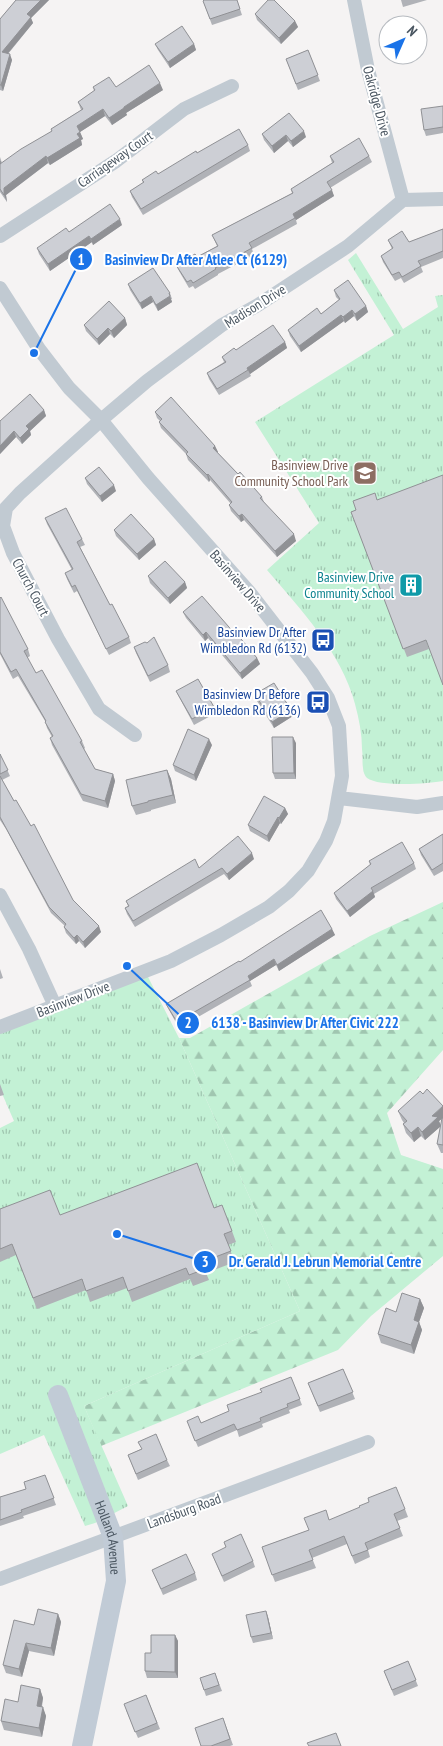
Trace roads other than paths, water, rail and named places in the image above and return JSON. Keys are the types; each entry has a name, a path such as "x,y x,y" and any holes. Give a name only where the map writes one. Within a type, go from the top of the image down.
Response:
{"street":[{"name":"Oakridge Drive","path":"354,0 368,70 404,200"},
{"name":"Carriageway Court","path":"0,236 116,161 184,109 232,86"},
{"path":"404,200 443,199"},
{"name":"Madison Drive","path":"100,420 147,381 222,325 258,305 348,246 404,200"},
{"name":"Basinview Drive","path":"0,288 38,349 69,388 100,420 148,478 250,594 312,673 328,698 339,726 342,776 334,821 326,841 308,871 268,907 221,935 171,961 0,1027"},
{"name":"Church Court","path":"100,420 6,508 4,526 13,554 58,639 99,709 135,735"},
{"path":"339,798 417,807 443,803"},
{"path":"0,895 55,1006"},
{"name":"Holland Avenue","path":"58,1395 113,1538 116,1581 82,1746"},
{"name":"Landsburg Road","path":"0,1579 368,1442"}],"place":[{"name":"Basinview Dr After Atlee Ct (6129)","path":"34,353"},
{"name":"Basinview Drive Community School Park","path":"365,473"},
{"name":"Basinview Drive Community School","path":"411,585"},
{"name":"Basinview Dr After Wimbledon Rd (6132)","path":"323,640"},
{"name":"Basinview Dr Before Wimbledon Rd (6136)","path":"318,702"},
{"name":"6138 - Basinview Dr After Civic 222","path":"127,966"},
{"name":"Dr. Gerald J. Lebrun Memorial Centre","path":"117,1234"}]}
